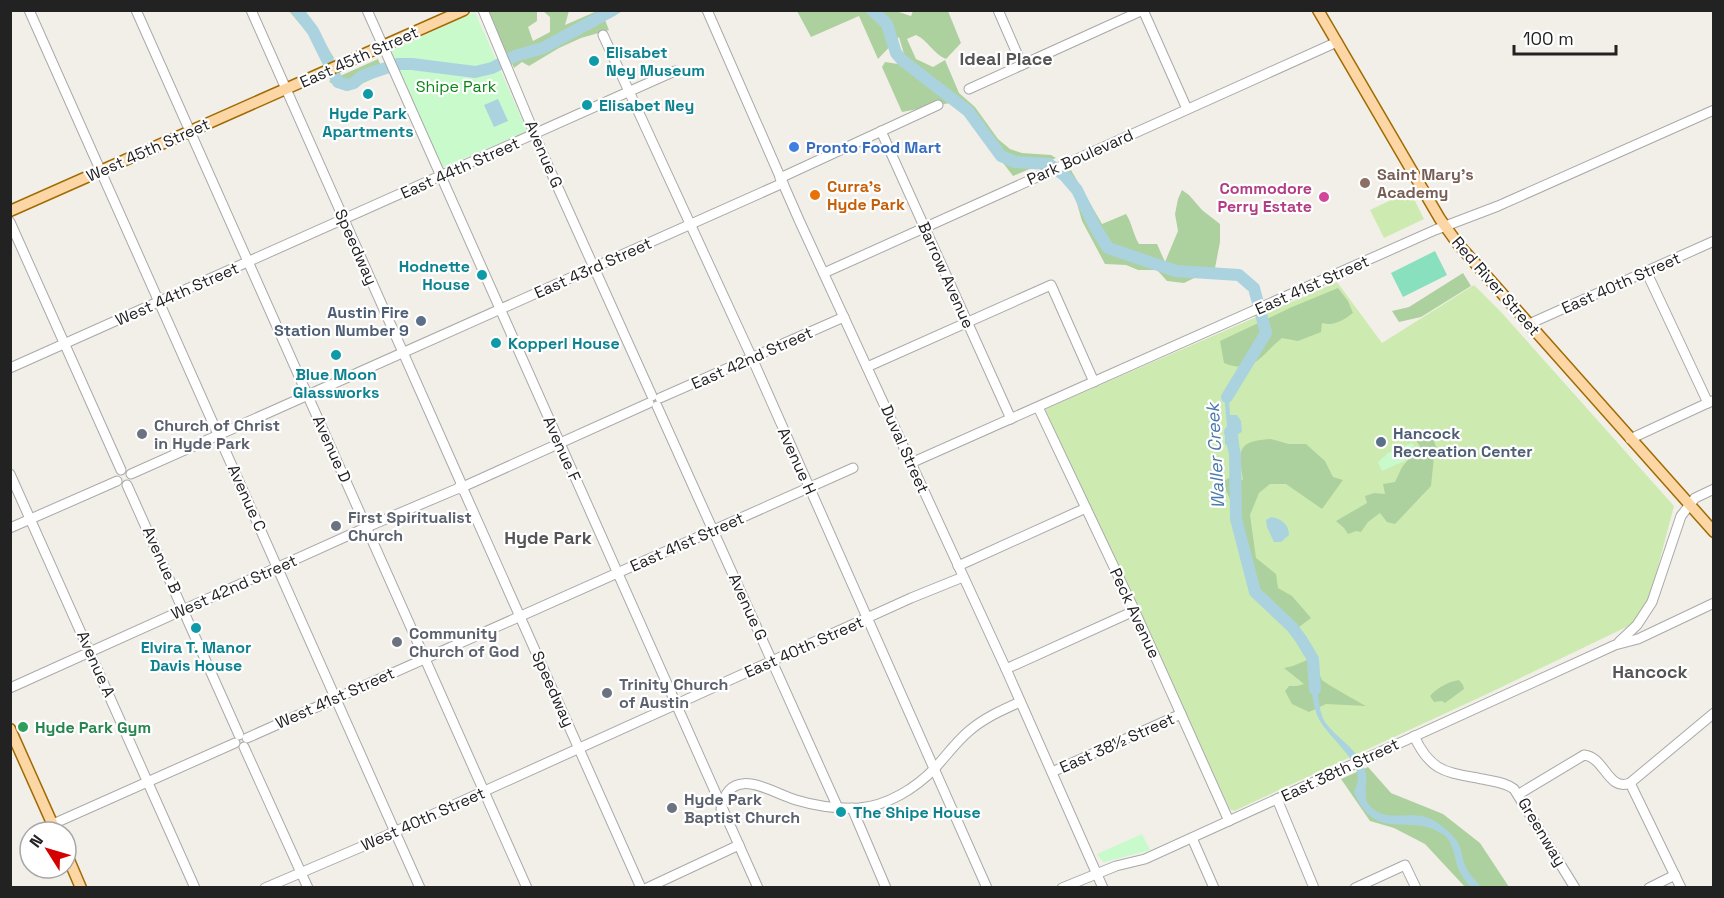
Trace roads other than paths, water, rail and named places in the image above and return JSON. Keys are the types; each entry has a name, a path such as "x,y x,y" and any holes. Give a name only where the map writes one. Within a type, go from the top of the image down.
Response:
{"main road":[{"name":"East 45th Street","path":"286,90 464,10"},
{"name":"Red River Street","path":"1318,10 1446,226 1468,257 1713,532"},
{"name":"West 45th Street","path":"10,211 286,90"},
{"path":"10,729 51,820"}],"street":[{"name":"Avenue C","path":"29,10 420,888"},
{"name":"Avenue D","path":"136,10 527,888"},
{"name":"Avenue F","path":"367,10 758,888"},
{"name":"Avenue G","path":"483,10 545,159 838,808"},
{"name":"Duval Street","path":"706,10 1006,669 1103,888"},
{"path":"998,10 1022,65"},
{"path":"969,89 1143,10 1187,109"},
{"name":"Speedway","path":"252,12 641,888"},
{"name":"Avenue H","path":"603,35 752,357 987,888"},
{"name":"Park Boulevard","path":"824,273 1337,42"},
{"name":"East 44th Street","path":"344,219 675,72"},
{"name":"East 43rd Street","path":"131,474 691,224 938,105"},
{"name":"East 41st Street","path":"911,463 1267,304 1446,226 1498,206 1713,110"},
{"name":"Barrow Avenue","path":"881,131 1011,419"},
{"name":"West 44th Street","path":"10,368 344,219"},
{"path":"10,222 121,470"},
{"name":"East 40th Street","path":"1529,324 1713,241"},
{"path":"1630,439 1711,402 1646,272"},
{"path":"867,367 1051,285 1094,382"},
{"name":"East 42nd Street","path":"463,487 844,317"},
{"name":"Peck Avenue","path":"1038,407 1229,821"},
{"name":"East 41st Street","path":"521,615 853,468"},
{"path":"121,470 128,470 131,474 131,482 127,485 122,485 117,480 117,474 121,470"},
{"name":"Avenue A","path":"10,474 195,888"},
{"path":"10,528 117,480"},
{"name":"Avenue B","path":"127,485 308,888"},
{"name":"West 42nd Street","path":"10,688 367,527 463,487"},
{"path":"1663,626 1645,616 1658,587 1682,516 1695,498 1713,489"},
{"path":"958,566 1086,508"},
{"name":"East 40th Street","path":"580,748 963,577"},
{"name":"East 38th Street","path":"1062,888 1097,873 1145,859 1615,645 1638,639 1713,603"},
{"path":"1006,669 1134,611"},
{"name":"West 41st Street","path":"71,820 149,782 521,615"},
{"name":"East 38th Street","path":"1615,645 1645,616"},
{"path":"722,809 723,801 730,790 746,783 765,787 795,799 838,808 871,806 896,797 916,784 934,769 971,729 990,716 1020,702"},
{"path":"1519,794 1584,755 1597,760 1617,783 1625,785 1630,783 1713,713"},
{"name":"East 38½ Street","path":"1052,772 1181,714"},
{"name":"Greenway","path":"1414,736 1426,759 1440,769 1509,785 1519,794 1575,888"},
{"name":"West 40th Street","path":"265,888 580,748"},
{"path":"1630,783 1681,888"},
{"path":"1277,799 1314,888"},
{"path":"852,808 886,888"},
{"path":"1192,838 1214,888"},
{"path":"647,888 739,845"},
{"path":"1355,888 1405,864 1416,888"},
{"path":"1649,888 1675,875"}],"water":[{"path":"498,99 508,121 494,127 484,105"},
{"path":"1230,383 1234,383 1235,386 1229,400 1230,415 1237,415 1241,421 1242,432 1238,434 1239,445 1230,447 1225,444 1227,426 1224,394"},
{"path":"1271,517 1281,520 1288,528 1289,535 1281,542 1274,542 1267,527 1266,520"},
{"path":"1309,673 1317,677 1320,706 1325,722 1362,763 1366,775 1366,798 1370,806 1383,814 1424,816 1439,824 1452,834 1458,843 1466,868 1481,887 1471,887 1464,878 1458,868 1452,846 1444,835 1432,828 1383,823 1373,818 1363,808 1354,792 1358,778 1356,770 1347,754 1317,715"}],"waterway":[{"name":"Waller Creek","path":"297,10 313,31 338,82 347,85 354,83 362,76 398,64 475,72 492,68 515,56 543,48 613,10"},
{"name":"Waller Creek","path":"872,10 887,24 896,53 902,60 968,111 1001,156 1015,162 1049,164 1065,176 1077,190 1108,248 1176,271 1239,275 1254,288 1266,333 1227,397"},
{"name":"Waller Creek","path":"1230,432 1235,454 1236,519 1255,592 1292,627 1301,639 1313,659 1315,689"}],"place":[{"name":"Elisabet Ney Museum","path":"594,61"},
{"name":"Hyde Park Apartments","path":"368,94"},
{"name":"Elisabet Ney","path":"587,105"},
{"name":"Pronto Food Mart","path":"794,147"},
{"name":"Saint Mary's Academy","path":"1365,183"},
{"name":"Curra's Hyde Park","path":"815,195"},
{"name":"Commodore Perry Estate","path":"1324,197"},
{"name":"Hodnette House","path":"482,275"},
{"name":"Austin Fire Station Number 9","path":"421,321"},
{"name":"Kopperl House","path":"496,343"},
{"name":"Blue Moon Glassworks","path":"336,355"},
{"name":"Church of Christ in Hyde Park","path":"142,434"},
{"name":"Hancock Recreation Center","path":"1381,442"},
{"name":"First Spiritualist Church","path":"336,526"},
{"name":"Elvira T. Manor Davis House","path":"196,628"},
{"name":"Community Church of God","path":"397,642"},
{"name":"Trinity Church of Austin","path":"607,693"},
{"name":"Hyde Park Gym","path":"23,727"},
{"name":"Hyde Park Baptist Church","path":"672,808"},
{"name":"The Shipe House","path":"841,812"}],"district":[{"name":"Ideal Place","path":"1006,58"},
{"name":"Hyde Park","path":"548,537"},
{"name":"Hancock","path":"1650,671"}],"park label":[{"name":"Shipe Park","path":"456,86"}]}
